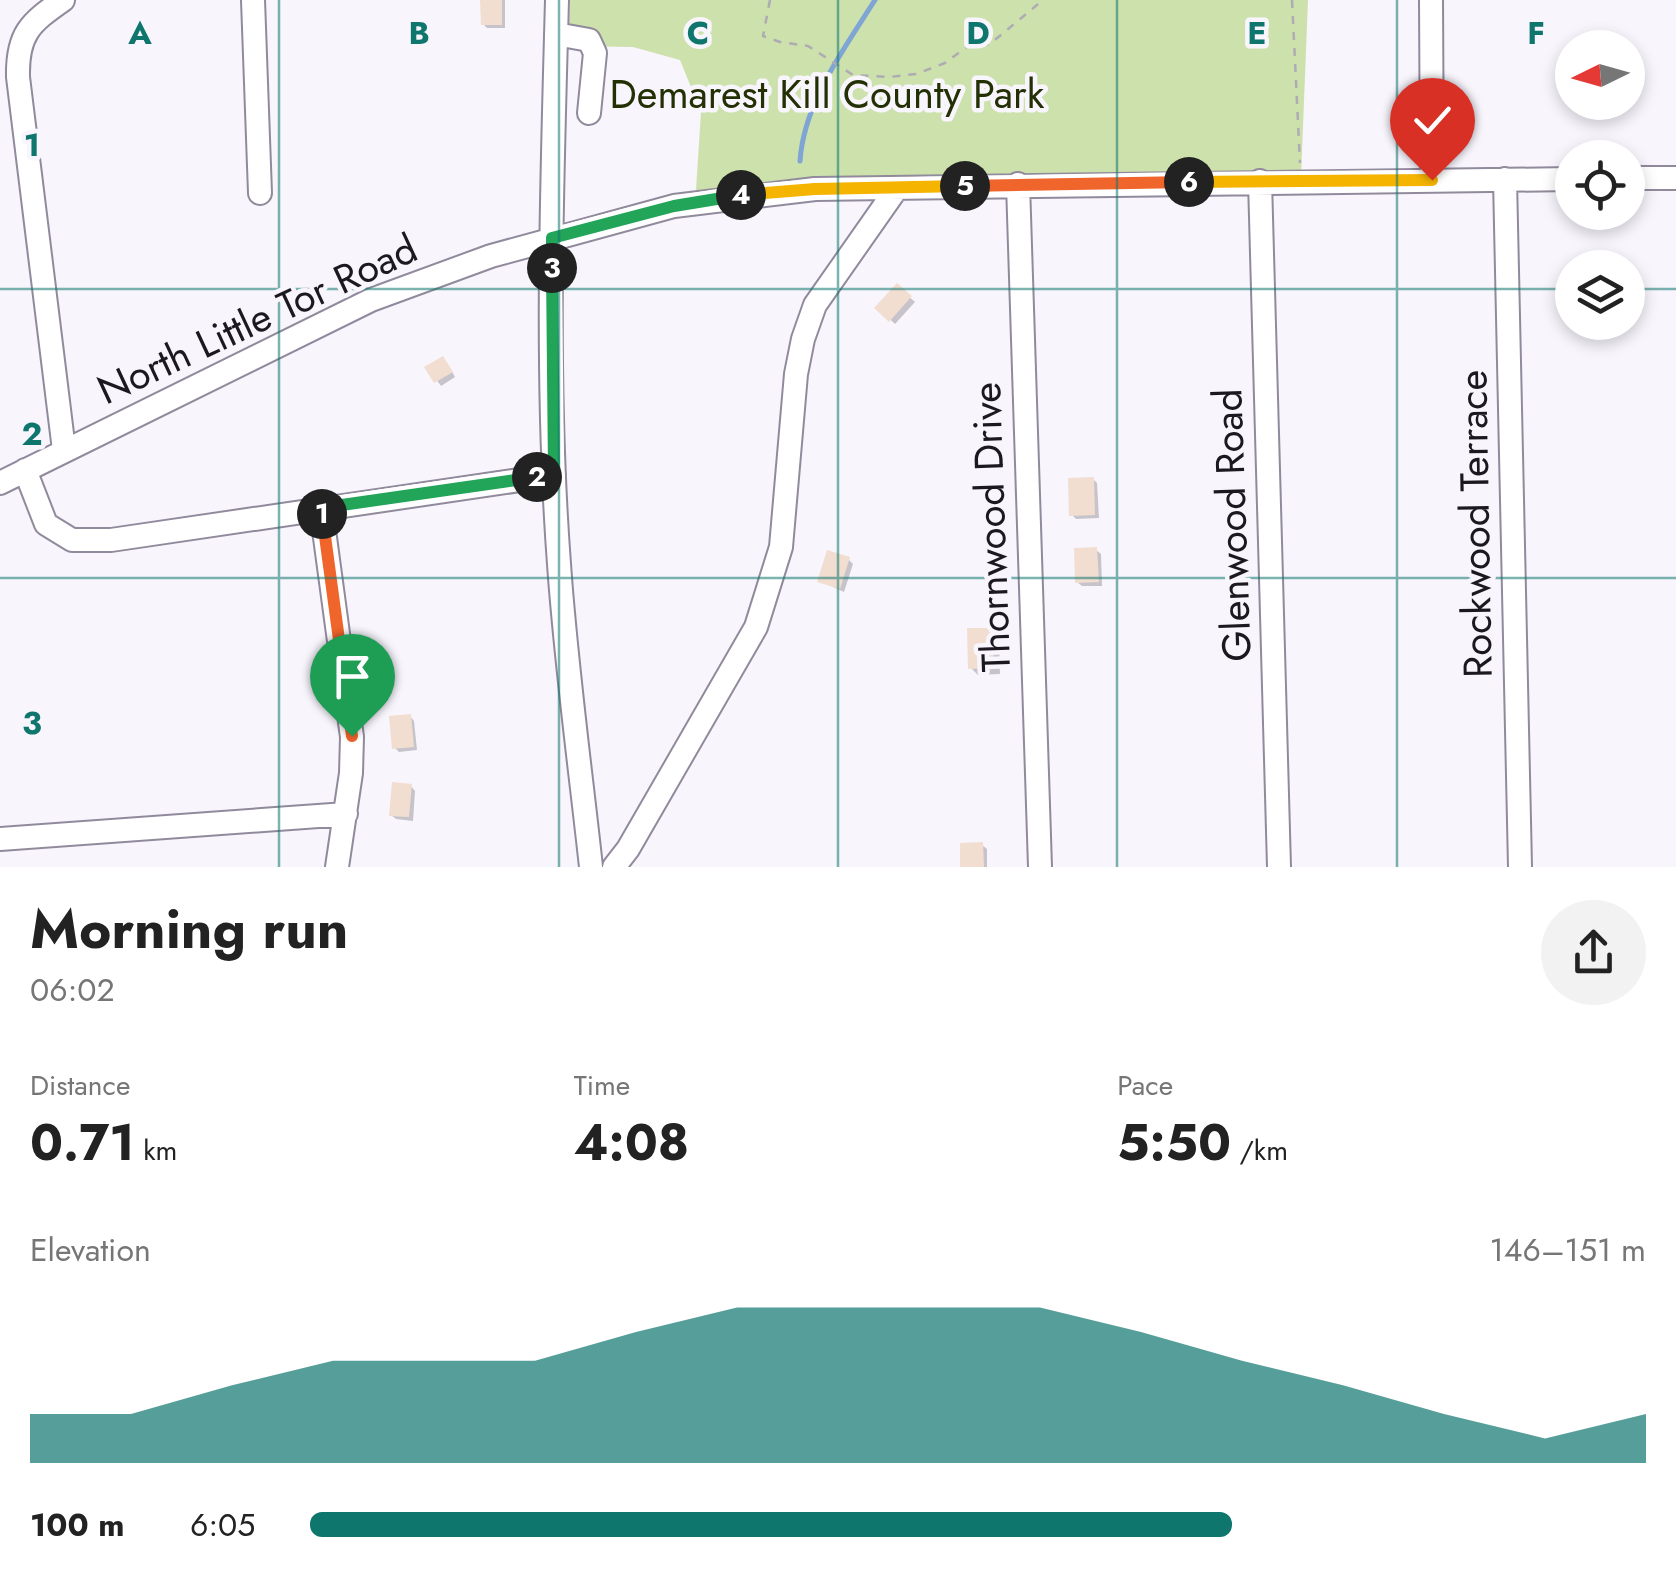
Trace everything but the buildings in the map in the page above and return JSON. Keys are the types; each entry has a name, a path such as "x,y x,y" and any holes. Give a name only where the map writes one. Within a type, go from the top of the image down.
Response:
{"street":[{"path":"63,0 37,18 18,48 18,77 64,450"},
{"path":"254,0 260,193"},
{"path":"557,0 552,238 554,474 559,565 591,867"},
{"path":"1431,0 1432,180"},
{"path":"556,34 589,40 595,52 590,113"},
{"name":"North Little Tor Road","path":"0,483 371,300 552,238 674,206 815,189 1555,178"},
{"path":"1645,178 1676,178"},
{"name":"Rockwood Terrace","path":"1505,179 1520,867"},
{"name":"Glenwood Road","path":"1260,182 1278,867"},
{"name":"Thornwood Drive","path":"1018,184 1040,867"},
{"path":"614,867 756,626 781,547 796,374 814,305 897,188"},
{"path":"25,470 46,524 72,540 111,540 554,474"},
{"path":"321,508 352,736 337,867"},
{"path":"0,839 346,814"}],"path":[{"path":"770,0 763,36 808,46 854,74 889,78 916,74 945,62 968,46 990,44 1043,0"},
{"path":"1292,0 1301,178"}],"green space":[{"name":"Demarest Kill County Park","path":"570,0 1308,0 1301,177 696,190 701,112 680,60 633,47 568,46"}],"waterway":[{"path":"800,161 817,97 875,0"}],"route":[{"path":"352,736 321,508 554,474 552,238 674,206 815,189 1432,180"}]}
